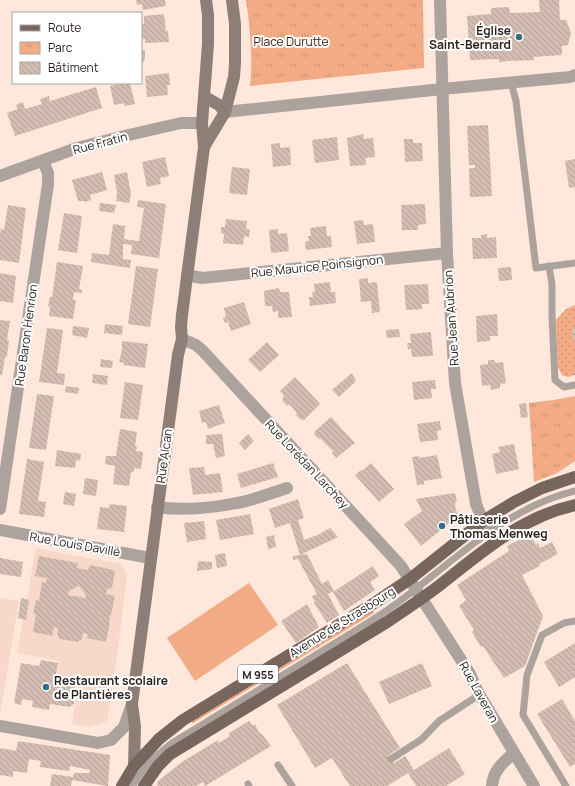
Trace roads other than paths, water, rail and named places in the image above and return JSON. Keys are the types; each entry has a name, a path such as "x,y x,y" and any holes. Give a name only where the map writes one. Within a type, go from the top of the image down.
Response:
{"main road":[{"name":"Avenue de Strasbourg","path":"144,786 158,766 170,754 387,622 416,589 490,531 514,502 542,488 575,477"},
{"name":"Avenue de Strasbourg","path":"122,786 134,766 159,739 183,720 376,602 416,589 490,531 541,517 560,508 575,505"}],"street":[{"path":"204,147 202,123 205,97 208,29 206,0"},
{"path":"204,147 225,112 234,77 235,24 232,0"},
{"path":"440,0 442,89"},
{"path":"225,112 570,77 575,75"},
{"name":"Rue Jean Aubrion","path":"442,89 447,253 455,383 476,504 490,531"},
{"path":"205,97 219,105 225,112"},
{"name":"Rue Fratin","path":"0,176 77,148 181,123 202,123"},
{"name":"Rue Alcan","path":"134,766 135,727 132,704 150,558 178,355 182,339 181,327 204,147"},
{"name":"Rue Baron Henrion","path":"0,509 48,184 48,173 42,161"},
{"name":"Rue Maurice Poinsignon","path":"187,275 202,278 447,253"},
{"name":"Rue Lorédan Larchey","path":"182,339 196,345 203,351 401,566 416,589"},
{"path":"157,507 189,509 238,503 288,488"},
{"name":"Rue Louis Davillé","path":"0,530 150,558"},
{"name":"Rue Laveran","path":"416,589 470,674 479,695 534,786"},
{"path":"0,726 98,743 111,740 124,727 132,704"},
{"path":"492,786 497,769 514,753"}],"lane":[{"path":"511,82 516,101 536,268 575,263"},
{"path":"549,266 552,284 555,380 564,388 575,385"},
{"name":"Avenue de Strasbourg","path":"490,531 528,508 558,495 575,491"},
{"name":"Avenue de Strasbourg","path":"133,786 144,768 153,758 172,743 383,614 416,589"},
{"path":"566,786 523,715 527,675 542,635 564,623 575,621"},
{"path":"391,759 422,739 438,721 479,695"},
{"path":"278,765 292,786"}],"place":[{"name":"Église Saint-Bernard","path":"519,37"},
{"name":"Pâtisserie Thomas Menweg","path":"442,526"},
{"name":"Restaurant scolaire de Plantières","path":"46,687"}],"park label":[{"name":"Place Durutte","path":"291,41"}]}
